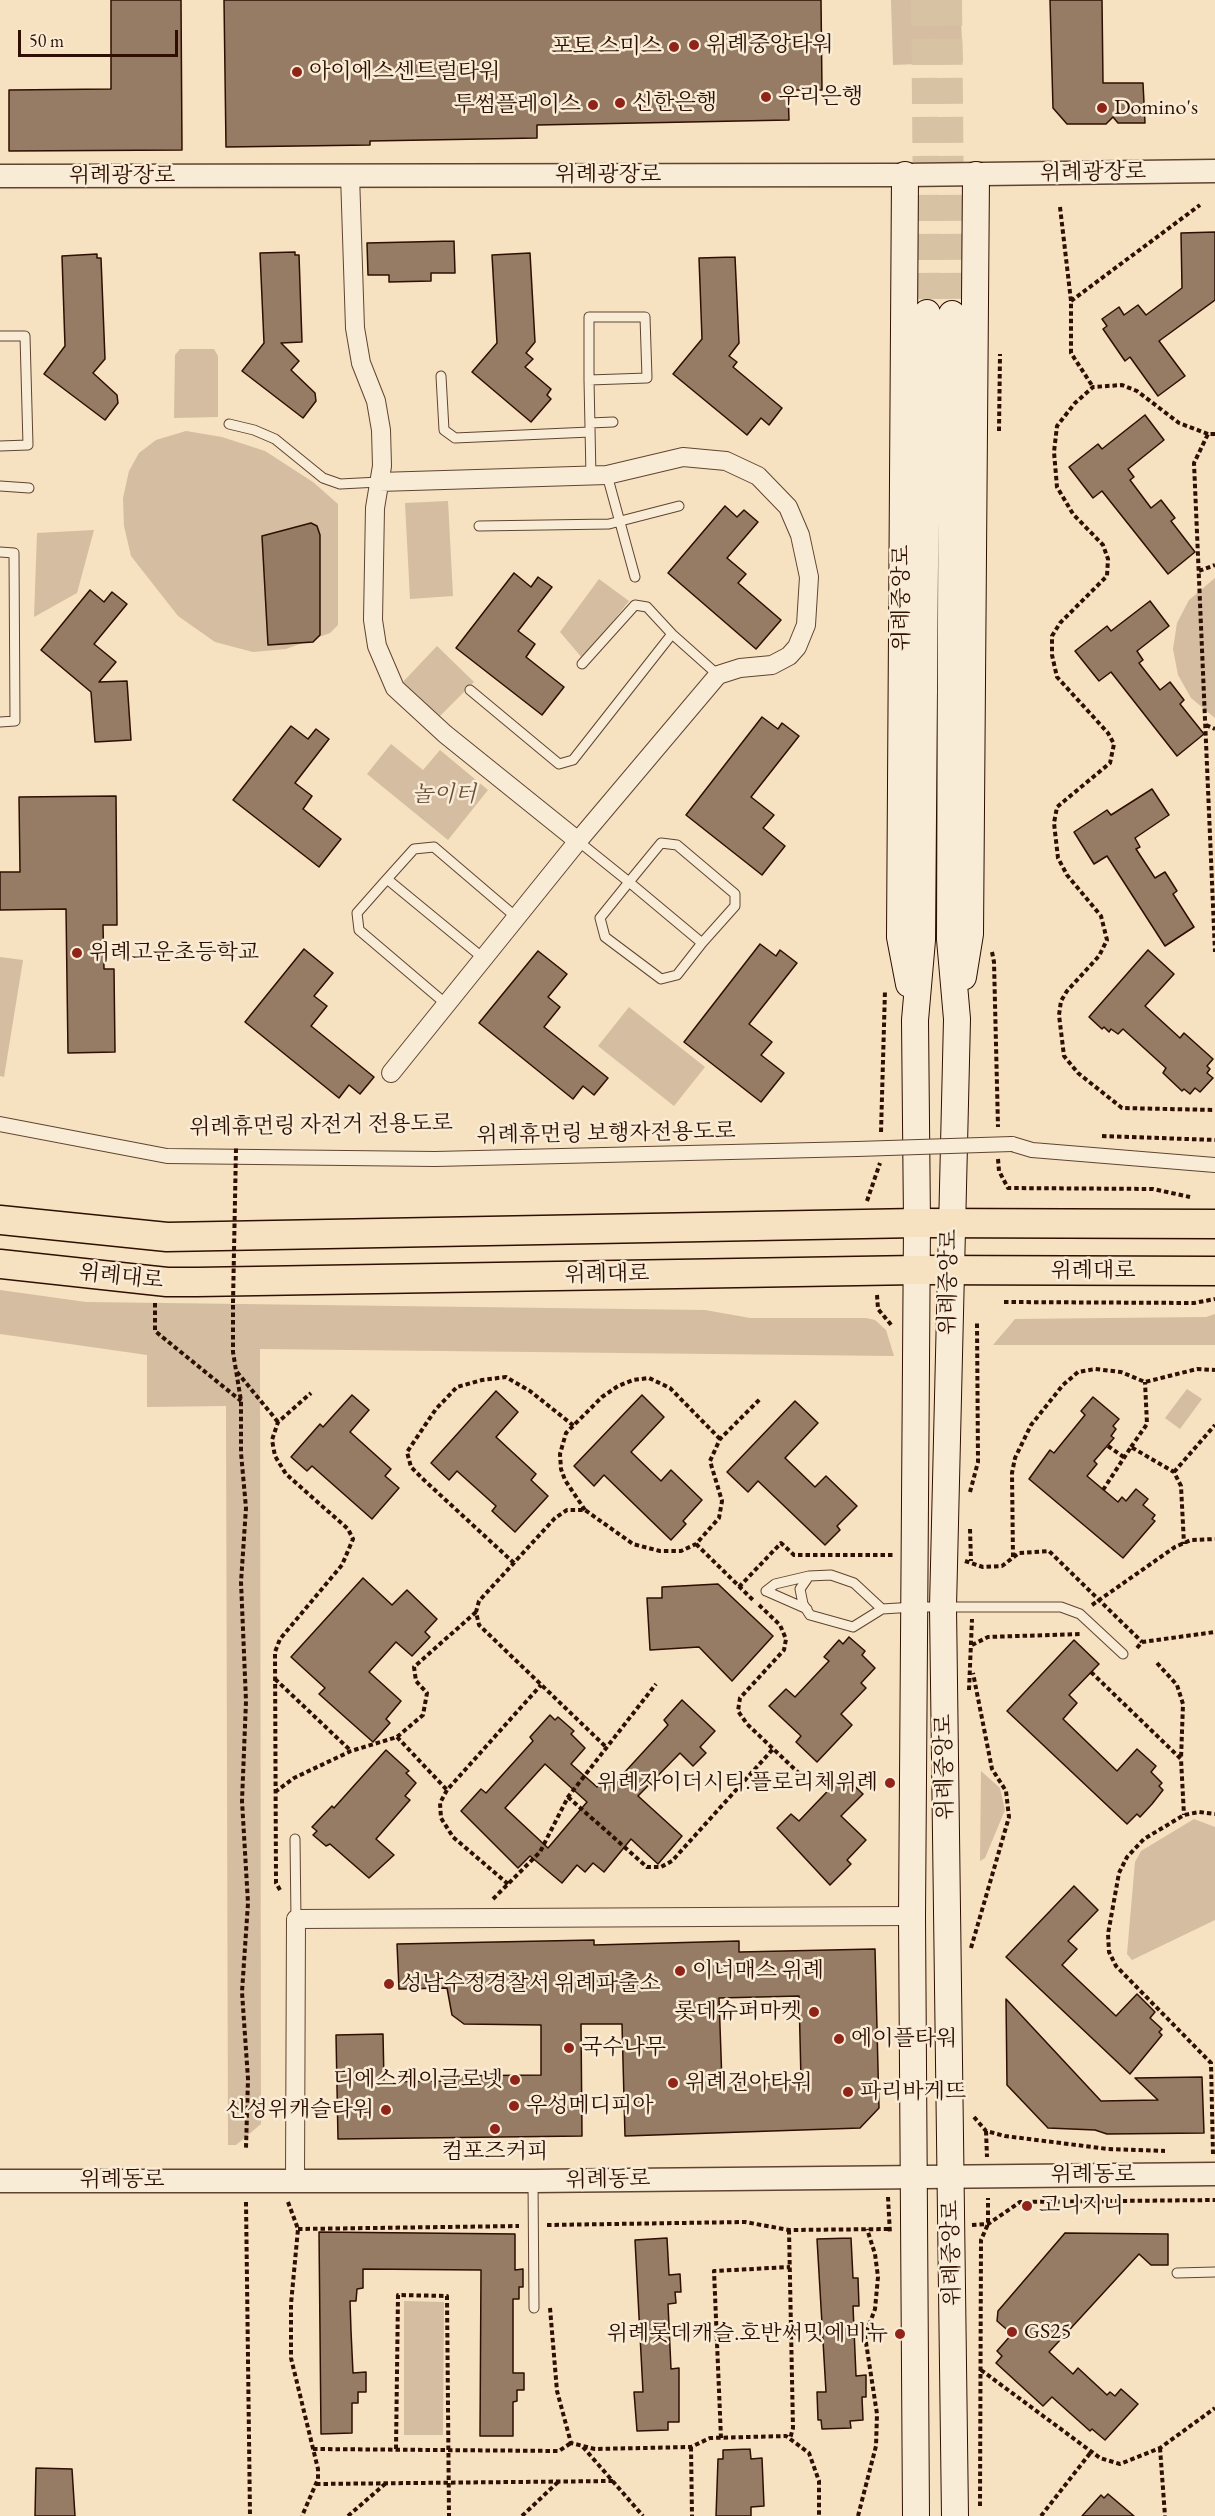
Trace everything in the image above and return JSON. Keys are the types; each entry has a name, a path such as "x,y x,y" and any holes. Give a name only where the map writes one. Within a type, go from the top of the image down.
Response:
{"main road":[{"name":"위례중앙로","path":"904,175 900,937 915,1020"},
{"name":"위례중앙로","path":"955,2516 943,1607 950,1223 957,1019 970,934 976,175"},
{"name":"위례중앙로","path":"916,2516 912,1916 917,1270 915,1020 921,940 939,314 950,939 957,1019"},
{"name":"위례대로","path":"0,1221 167,1237 917,1223 1215,1224"},
{"name":"위례대로","path":"0,1264 167,1282 874,1270 1215,1271"}],"street":[{"name":"위례광장로","path":"0,176 976,175 1215,171"},
{"path":"350,175 355,328 361,363 376,401 381,430 382,466 375,508 373,620 377,646 395,688 445,734 578,841"},
{"path":"380,482 599,475 683,457 726,461 758,476 788,507 800,535 809,577 806,625 802,637 783,662 740,668 718,675 578,841 391,1072"},
{"name":"위례휴먼링 보행자전용도로","path":"0,1124 167,1156 236,1152 435,1159 1012,1144 1032,1150 1215,1165"},
{"path":"291,2189 296,1919 912,1916"},
{"name":"위례동로","path":"0,2181 291,2189 533,2181 915,2177 1214,2163"}],"lane":[{"path":"589,380 647,378 645,317 589,317 589,380 590,427 599,475 620,522 635,577"},
{"path":"0,336 25,336 28,445 0,446"},
{"path":"441,376 444,430 455,438 590,427 613,422"},
{"path":"229,424 254,429 275,439 323,478 340,484 380,482"},
{"path":"0,486 29,488"},
{"path":"479,526 620,522 679,506"},
{"path":"0,552 14,553 15,721 0,722"},
{"path":"582,664 635,605 647,607 672,634 718,675"},
{"path":"470,690 559,764 573,760 672,634"},
{"path":"578,841 702,943"},
{"path":"661,843 677,845 735,894 735,906 677,975 661,979 605,937 600,918 629,882 661,843"},
{"path":"446,1004 359,930 357,913 414,849 434,847 516,917"},
{"path":"387,879 483,958"},
{"path":"807,1610 766,1591 776,1584 809,1576 831,1575 854,1583 882,1609"},
{"path":"809,1576 800,1590 810,1615 854,1628 882,1609 971,1606 1061,1607 1080,1614 1123,1653"},
{"path":"295,1839 296,1919"},
{"path":"533,2181 534,2308"},
{"path":"1177,2273 1215,2272"}],"path":[{"path":"1071,302 1200,206"},
{"path":"1060,207 1071,302 1071,353 1093,387"},
{"path":"1215,434 1208,434 1179,423 1137,391 1122,385 1093,387 1075,403 1057,426 1054,452 1057,487 1073,514 1103,545 1108,559 1107,576 1060,624 1052,636 1052,655 1057,677 1108,733 1114,744 1110,763 1057,807 1054,824 1058,858 1067,874 1101,916 1107,940 1099,956 1067,991 1061,1001 1059,1016 1064,1056 1078,1073 1122,1108 1215,1110"},
{"path":"1208,434 1194,463 1215,952"},
{"path":"1199,571 1215,564"},
{"path":"1206,725 1215,729"},
{"path":"881,1134 885,982"},
{"path":"1097,1136 1215,1140"},
{"name":"위례휴먼링 자전거 전용도로","path":"224,1147 236,1152 248,1148"},
{"path":"236,1152 233,1352 241,1401 241,1453 246,1508 241,1582 246,1701 242,1801 248,1903 242,1992 248,2079 246,2148"},
{"path":"870,1224 867,1196 880,1169 880,1157"},
{"path":"1008,1188 1154,1189 1191,1198"},
{"path":"874,1270 878,1309 896,1330"},
{"path":"1004,1302 1194,1303 1215,1299"},
{"path":"154,1302 155,1331 241,1401"},
{"path":"969,1499 978,1462 977,1322"},
{"path":"1013,1557 1012,1473 1031,1425 1063,1385 1078,1372 1095,1369 1121,1372 1145,1382 1197,1369 1215,1370"},
{"path":"236,1371 278,1422"},
{"path":"514,1563 411,1467 407,1452 436,1409 457,1387 482,1380 506,1377 530,1391 574,1426"},
{"path":"720,1439 670,1388 648,1378 633,1380 618,1386 602,1397 567,1434 560,1454 561,1469 585,1510 633,1544 660,1551 681,1551 696,1544 719,1518 722,1501 710,1461 720,1439 760,1399"},
{"path":"1103,1490 1147,1424 1145,1382"},
{"path":"296,1919 276,1883 275,1652 280,1638 342,1565 353,1539 348,1529 286,1474 275,1456 272,1440 278,1422 311,1393"},
{"path":"1174,1472 1215,1425"},
{"path":"1108,1446 1125,1458"},
{"path":"1131,1447 1174,1472 1181,1486 1184,1544"},
{"path":"585,1510 567,1510 555,1518 479,1601 476,1612 479,1625 605,1746"},
{"path":"970,1520 971,1561 983,1567 1002,1566 1019,1552 1049,1551 1142,1642 1215,1632"},
{"path":"1099,1600 1148,1563 1191,1540 1215,1539"},
{"path":"739,1587 781,1543 794,1555 915,1555"},
{"path":"696,1544 780,1625 786,1639 784,1650 740,1698 738,1711 747,1725 805,1779"},
{"path":"971,1606 972,1645 987,1636 1065,1633 1081,1634 1088,1641"},
{"path":"275,1792 294,1778 351,1751 397,1737 423,1715 427,1693 416,1681 414,1667 476,1612"},
{"path":"1157,1663 1177,1685 1183,1704 1181,1759 1184,1815"},
{"path":"971,1949 1009,1817 1006,1791 992,1769 972,1667"},
{"path":"1091,1672 1181,1759"},
{"path":"274,1678 351,1751"},
{"path":"476,1917 540,1852 568,1797 605,1746 656,1684"},
{"path":"508,1884 453,1837 441,1818 440,1803 447,1790 541,1685"},
{"path":"397,1737 447,1790"},
{"path":"568,1797 647,1867 661,1867 672,1861 773,1749"},
{"path":"1214,2163 1211,2063 1116,1966 1108,1952 1108,1934 1114,1891 1127,1857 1144,1839 1184,1815 1199,1812 1215,1814"},
{"path":"986,2131 1005,2136 1108,2149 1166,2151"},
{"path":"1201,2152 1214,2163"},
{"path":"291,2189 298,2229 290,2312 291,2358 318,2469 316,2484 302,2516"},
{"path":"980,2516 981,2240 988,2224 1020,2202 1215,2199"},
{"path":"246,2200 250,2516"},
{"path":"298,2229 745,2222 789,2229 889,2229"},
{"path":"789,2229 793,2428 790,2439"},
{"path":"858,2516 876,2446 877,2414 865,2336 875,2309 878,2277 875,2254 867,2229"},
{"path":"721,2438 714,2271 790,2267"},
{"path":"396,2450 398,2295 447,2296 449,2516"},
{"path":"550,2297 557,2391 571,2443"},
{"path":"981,2370 1091,2452 1100,2458 1120,2464 1160,2448 1215,2408"},
{"path":"313,2449 559,2451 571,2443 595,2449 691,2447 710,2438 786,2436 809,2453 819,2481 819,2516"},
{"path":"583,2446 643,2516"},
{"path":"691,2447 692,2516"},
{"path":"1160,2448 1165,2516"},
{"path":"1041,2516 1091,2452"},
{"path":"522,2516 559,2481"},
{"path":"316,2484 613,2481"},
{"path":"348,2516 386,2483"}],"green space":[{"path":"891,0 960,0 963,62 893,65"},
{"path":"180,349 214,349 218,356 218,417 174,418 175,355"},
{"path":"186,431 222,437 265,451 313,482 338,504 338,625 330,633 286,649 253,652 215,642 178,616 131,556 124,526 123,498 129,471 139,453 156,440"},
{"path":"448,501 453,596 410,599 405,503"},
{"path":"94,530 77,593 34,617 37,533"},
{"path":"1215,578 1215,718 1191,698 1178,675 1173,649 1177,623 1189,600"},
{"path":"599,579 629,601 583,659 560,632"},
{"path":"437,646 474,682 437,719 401,684"},
{"name":"놀이터","path":"391,744 423,770 440,750 488,790 448,840 367,774"},
{"path":"0,957 23,960 4,1077 0,1076"},
{"path":"629,1007 705,1067 674,1106 598,1046"},
{"path":"0,1290 86,1302 705,1310 750,1318 866,1318 875,1320 886,1330 894,1356 260,1349 261,2124 236,2145 228,2145 226,1406 147,1407 147,1355 0,1334"},
{"path":"1215,1314 1215,1345 993,1345 1015,1319 1206,1317"},
{"path":"1187,1389 1202,1399 1180,1429 1165,1418"},
{"path":"981,1771 1000,1788 1005,1810 985,1858 980,1861"},
{"path":"1194,1819 1215,1827 1215,1920 1132,1960 1127,1954 1135,1862 1141,1851"},
{"path":"404,2301 444,2302 443,2435 404,2435"}],"building":[{"path":"111,0 181,0 182,150 9,151 9,90 111,89"},
{"path":"224,0 821,0 822,90 788,90 789,120 537,125 537,138 370,141 370,145 226,147"},
{"path":"1050,0 1102,0 1103,83 1143,83 1145,123 1118,123 1113,117 1106,124 1067,124 1053,108"},
{"path":"1215,232 1215,300 1159,341 1185,376 1158,396 1130,357 1125,361 1103,329 1107,326 1102,319 1119,307 1124,315 1138,305 1146,315 1182,288 1181,233"},
{"path":"454,241 455,273 431,273 431,281 389,282 389,275 368,275 367,243"},
{"path":"295,252 295,255 299,255 302,342 281,343 299,361 291,370 315,393 316,401 303,418 242,371 264,343 260,253"},
{"path":"530,253 535,342 526,353 533,359 525,367 551,389 547,395 551,399 531,422 472,372 497,343 492,255"},
{"path":"97,254 97,258 101,258 105,359 93,373 117,395 118,403 105,420 44,374 65,346 62,256"},
{"path":"735,257 739,343 729,356 737,362 733,367 782,408 769,425 761,418 747,435 673,374 702,339 699,258"},
{"path":"1145,415 1164,440 1128,469 1134,477 1130,480 1151,508 1161,500 1175,518 1171,521 1195,552 1168,574 1102,491 1093,498 1069,467 1098,444 1102,449"},
{"path":"725,506 737,517 744,510 758,522 727,558 746,574 738,583 781,620 756,649 668,573"},
{"path":"311,523 317,526 320,535 320,635 313,642 268,645 262,536"},
{"path":"514,573 531,587 538,577 552,587 518,631 535,644 526,657 564,687 542,715 456,648"},
{"path":"90,590 104,602 112,592 127,604 94,644 116,662 99,682 127,681 131,740 95,742 91,692 41,650"},
{"path":"1150,601 1169,626 1137,651 1143,660 1139,663 1160,690 1170,682 1184,700 1180,704 1204,734 1177,756 1111,672 1099,681 1075,651 1107,626 1111,631"},
{"path":"762,717 778,729 782,723 799,736 751,797 774,815 763,828 785,846 762,875 686,815"},
{"path":"291,726 308,739 316,729 329,739 295,783 312,796 303,809 341,839 319,867 233,800"},
{"path":"1152,789 1169,815 1135,838 1140,847 1136,849 1155,878 1165,872 1177,891 1173,894 1194,927 1165,946 1107,856 1094,864 1074,832 1107,810 1111,815"},
{"path":"116,796 117,925 103,925 104,969 114,969 115,1052 68,1053 66,909 0,910 0,872 20,872 19,797"},
{"path":"760,944 776,956 780,950 797,963 749,1024 772,1042 761,1055 784,1073 761,1102 684,1042"},
{"path":"304,949 333,973 314,996 327,1006 311,1026 374,1077 360,1094 349,1085 339,1098 245,1022"},
{"path":"1148,950 1174,974 1145,1006 1180,1038 1184,1033 1213,1059 1207,1066 1210,1069 1207,1073 1213,1078 1200,1092 1195,1088 1190,1094 1184,1089 1182,1091 1163,1073 1166,1068 1123,1029 1118,1034 1111,1029 1109,1032 1089,1017"},
{"path":"538,951 567,974 548,997 560,1007 544,1027 608,1078 594,1095 583,1086 573,1099 479,1023"},
{"path":"496,1391 518,1412 496,1437 536,1474 531,1480 548,1496 515,1532 492,1511 496,1506 457,1471 449,1480 431,1463"},
{"path":"352,1395 369,1410 350,1432 391,1469 385,1476 399,1488 372,1519 312,1466 307,1471 291,1457 320,1424 323,1427"},
{"path":"642,1395 664,1417 631,1452 661,1481 671,1470 702,1500 683,1521 686,1524 671,1540 604,1475 594,1486 574,1466"},
{"path":"1093,1397 1119,1419 1113,1426 1116,1429 1111,1436 1114,1438 1094,1461 1097,1464 1087,1476 1118,1502 1122,1497 1126,1501 1136,1489 1148,1499 1143,1505 1155,1515 1152,1519 1155,1521 1123,1558 1029,1479 1050,1450 1054,1453 1085,1415 1081,1411"},
{"path":"795,1401 818,1423 785,1458 815,1487 826,1476 857,1506 837,1526 840,1530 825,1545 758,1481 748,1492 727,1472"},
{"path":"363,1578 392,1605 407,1590 437,1619 425,1632 430,1637 412,1656 396,1642 369,1672 401,1701 386,1719 390,1723 373,1742 319,1694 325,1688 291,1657"},
{"path":"718,1584 773,1636 732,1681 699,1647 650,1650 647,1598 662,1598 662,1587"},
{"path":"849,1637 865,1651 862,1655 875,1668 861,1683 866,1688 841,1714 852,1725 817,1762 796,1742 801,1736 769,1706 786,1689 795,1697 829,1661 824,1657 839,1640 843,1644"},
{"path":"1074,1640 1099,1664 1069,1695 1077,1703 1063,1719 1117,1771 1137,1749 1156,1766 1151,1772 1162,1783 1159,1786 1163,1790 1152,1804 1140,1817 1137,1814 1127,1824 1007,1711"},
{"path":"682,1700 715,1731 700,1747 706,1753 693,1766 680,1753 638,1796 682,1836 658,1864 631,1839 604,1872 593,1863 585,1872 577,1865 562,1883 530,1856 518,1868 461,1811 481,1789 486,1793 533,1741 530,1737 550,1715 555,1720 558,1717 574,1731 571,1734 585,1748 571,1764 597,1787 605,1778 613,1785 668,1725 664,1720","holes":["545,1764 587,1802 548,1848 505,1808"]},
{"path":"386,1750 409,1771 406,1773 416,1783 405,1796 410,1800 376,1839 394,1855 369,1878 330,1844 326,1846 313,1835 317,1831 312,1827 332,1806 334,1808"},
{"path":"843,1775 863,1794 841,1816 866,1840 847,1860 851,1864 830,1885 777,1828 791,1814 799,1821"},
{"path":"1074,1886 1098,1910 1068,1941 1077,1949 1062,1965 1116,2016 1137,1994 1155,2012 1150,2018 1162,2029 1159,2032 1162,2035 1130,2074 1006,1957"},
{"path":"594,1940 594,1945 739,1941 739,1952 875,1949 879,2108 860,2128 625,2136 622,2024 581,2024 582,2136 338,2139 336,2035 383,2034 384,2082 447,2081 447,2076 541,2075 541,2025 464,2024 452,2015 447,1988 399,1989 397,1944","holes":["799,1996 801,2080 722,2083 719,1998"]},
{"path":"1006,1999 1101,2101 1158,2100 1135,2078 1202,2077 1204,2133 1107,2134 1095,2130 1048,2128 1007,2085"},
{"path":"319,2232 515,2234 515,2270 523,2269 523,2287 519,2287 519,2299 513,2299 513,2373 524,2373 524,2390 517,2390 517,2401 513,2402 513,2436 480,2436 481,2270 363,2269 363,2288 357,2289 356,2301 350,2301 353,2373 366,2372 366,2392 358,2392 358,2403 352,2403 352,2433 321,2434"},
{"path":"1065,2233 1168,2234 1168,2265 1151,2265 1139,2254 1049,2352 1073,2374 1078,2368 1107,2395 1110,2392 1115,2396 1121,2389 1138,2404 1105,2440 1092,2429 1090,2431 1052,2397 1043,2406 996,2363 1002,2356 997,2351 1012,2334 997,2321 998,2311"},
{"path":"667,2238 669,2275 680,2274 681,2292 675,2292 676,2303 668,2304 671,2369 679,2368 679,2422 668,2422 668,2430 637,2431 634,2392 643,2392 635,2240"},
{"path":"851,2238 853,2278 858,2278 859,2306 853,2306 856,2376 866,2375 866,2397 862,2397 863,2420 850,2421 851,2428 822,2429 821,2420 818,2420 817,2392 826,2392 817,2239"},
{"path":"750,2449 751,2459 762,2458 764,2506 751,2507 751,2516 716,2516 718,2459 723,2459 723,2450"},
{"path":"36,2468 72,2469 75,2516 35,2516"},
{"path":"1108,2494 1134,2516 1082,2516 1101,2495 1104,2498"}],"tunnel":[{"path":"924,0 927,313"},
{"path":"949,0 952,314"}],"place":[{"name":"위례중앙타워","path":"694,45"},
{"name":"포토 스미스","path":"674,47"},
{"name":"아이에스센트럴타워","path":"297,72"},
{"name":"우리은행","path":"766,97"},
{"name":"신한은행","path":"620,103"},
{"name":"투썸플레이스","path":"593,105"},
{"name":"Domino's","path":"1102,108"},
{"name":"위례고운초등학교","path":"77,953"},
{"name":"위례자이더시티.플로리체위례","path":"890,1783"},
{"name":"이너매스 위례","path":"680,1971"},
{"name":"성남수정경찰서 위례파출소","path":"389,1984"},
{"name":"롯데슈퍼마켓","path":"814,2012"},
{"name":"에이플타워","path":"839,2039"},
{"name":"국수나무","path":"569,2048"},
{"name":"디에스케이글로넷","path":"515,2080"},
{"name":"위례건아타워","path":"673,2083"},
{"name":"파리바게뜨","path":"848,2092"},
{"name":"우성메디피아","path":"514,2106"},
{"name":"신성위캐슬타워","path":"386,2110"},
{"name":"컴포즈커피","path":"495,2129"},
{"name":"고니지니","path":"1027,2206"},
{"name":"GS25","path":"1012,2332"},
{"name":"위례롯데캐슬.호반써밋에비뉴","path":"900,2334"}]}
